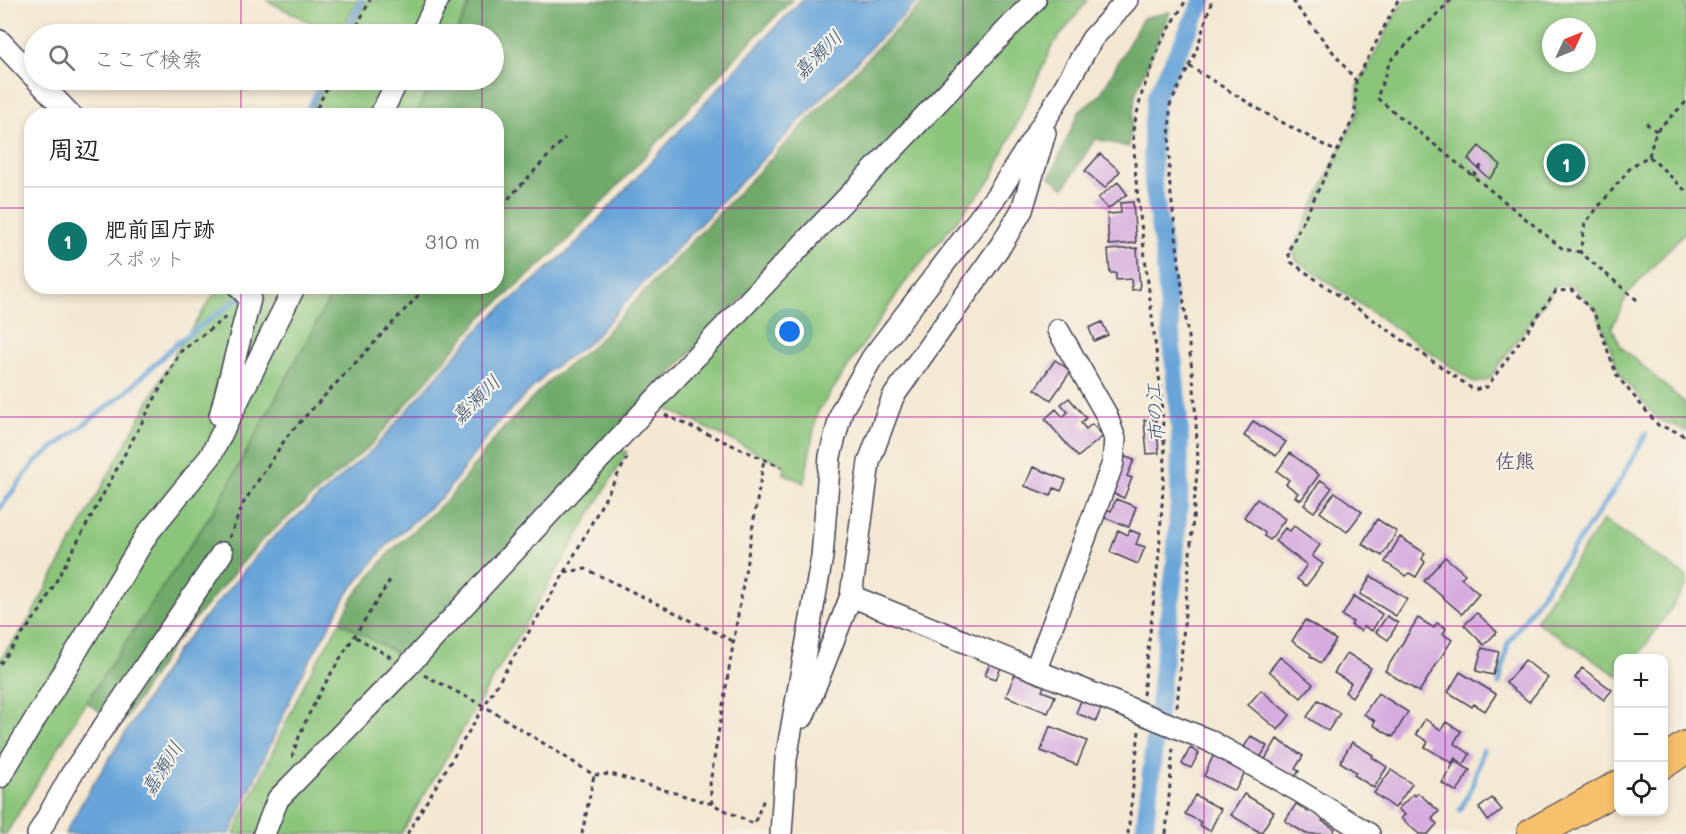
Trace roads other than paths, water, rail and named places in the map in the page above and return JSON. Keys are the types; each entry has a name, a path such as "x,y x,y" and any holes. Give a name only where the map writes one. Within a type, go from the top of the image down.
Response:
{"highway":[{"path":"1668,759 1686,747"},
{"path":"1668,781 1686,769"},
{"path":"1533,834 1614,789"},
{"path":"1578,834 1614,813"}],"street":[{"path":"426,24 438,0"},
{"path":"264,834 279,799 1035,0"},
{"path":"781,834 786,759 822,557 830,456 842,410 873,358 997,195 1052,109 1092,39 1127,0"},
{"path":"0,41 24,66"},
{"path":"47,90 64,108"},
{"path":"384,108 393,90"},
{"path":"786,759 851,596 869,462 893,398 1001,245 1022,210 1052,109"},
{"path":"210,457 244,294"},
{"path":"0,777 148,533 210,457 291,294"},
{"path":"1036,669 1113,463 1115,439 1106,414 1058,330"},
{"path":"38,834 71,775 222,553"},
{"path":"851,596 1208,740 1369,834"}],"water":[{"name":"嘉瀬川","path":"802,0 920,0 876,42 648,278 591,341 549,371 495,426 445,494 387,545 348,593 301,676 230,834 65,834 84,799 176,652 267,543 374,448 484,323 572,248"}],"waterway":[{"path":"350,24 362,0"},
{"name":"市の江","path":"1144,834 1175,563 1180,433 1164,256 1153,183 1152,132 1156,96 1203,0"},
{"path":"309,108 318,90"},
{"path":"0,508 35,462 125,393 178,342 241,297"},
{"path":"1499,684 1508,643 1620,481 1646,434"},
{"path":"1460,810 1472,787 1483,750"}],"place":[{"name":"肥前国庁跡","path":"1566,163"}],"district":[{"name":"佐熊","path":"1515,460"}]}
